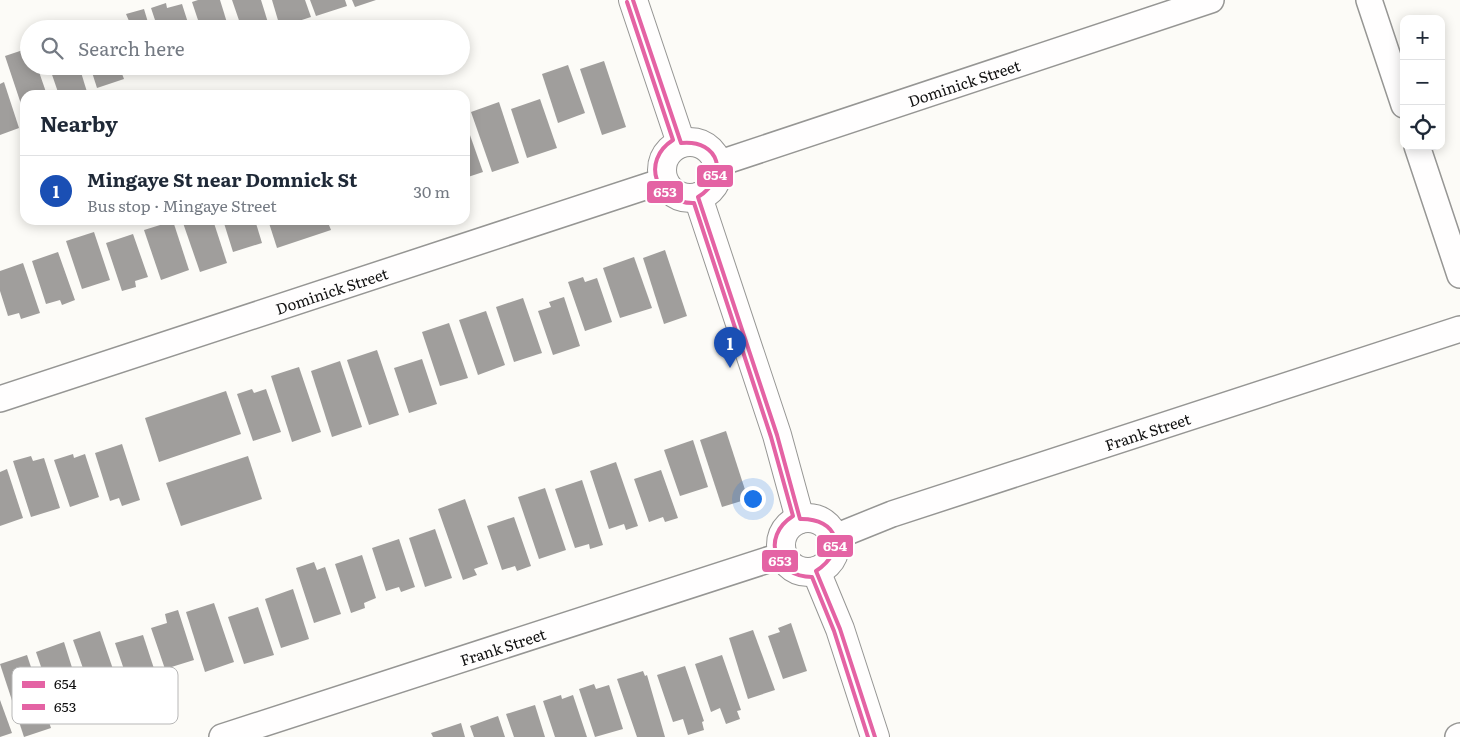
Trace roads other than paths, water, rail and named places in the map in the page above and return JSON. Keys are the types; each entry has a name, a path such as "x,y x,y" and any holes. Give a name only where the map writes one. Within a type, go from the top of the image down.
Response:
{"street":[{"path":"633,0 681,143"},
{"name":"Dominick Street","path":"717,164 1211,0"},
{"path":"1369,0 1400,93"},
{"path":"695,142 704,145 714,155 717,164 715,182 710,190 698,197 689,198 675,194 663,181 661,167 664,158 669,150 681,143 695,142"},
{"path":"1418,150 1460,275"},
{"name":"Dominick Street","path":"0,399 663,181"},
{"path":"698,197 777,435 800,518"},
{"name":"Frank Street","path":"835,537 892,514 1460,329"},
{"path":"800,518 815,518 822,521 828,525 835,537 836,544 832,558 816,571 802,572 790,566 780,546 786,529 800,518"},
{"name":"Frank Street","path":"222,737 783,555"},
{"path":"816,571 840,628 874,737"}],"place":[{"name":"Mingaye St near Domnick St","path":"730,368"}]}
